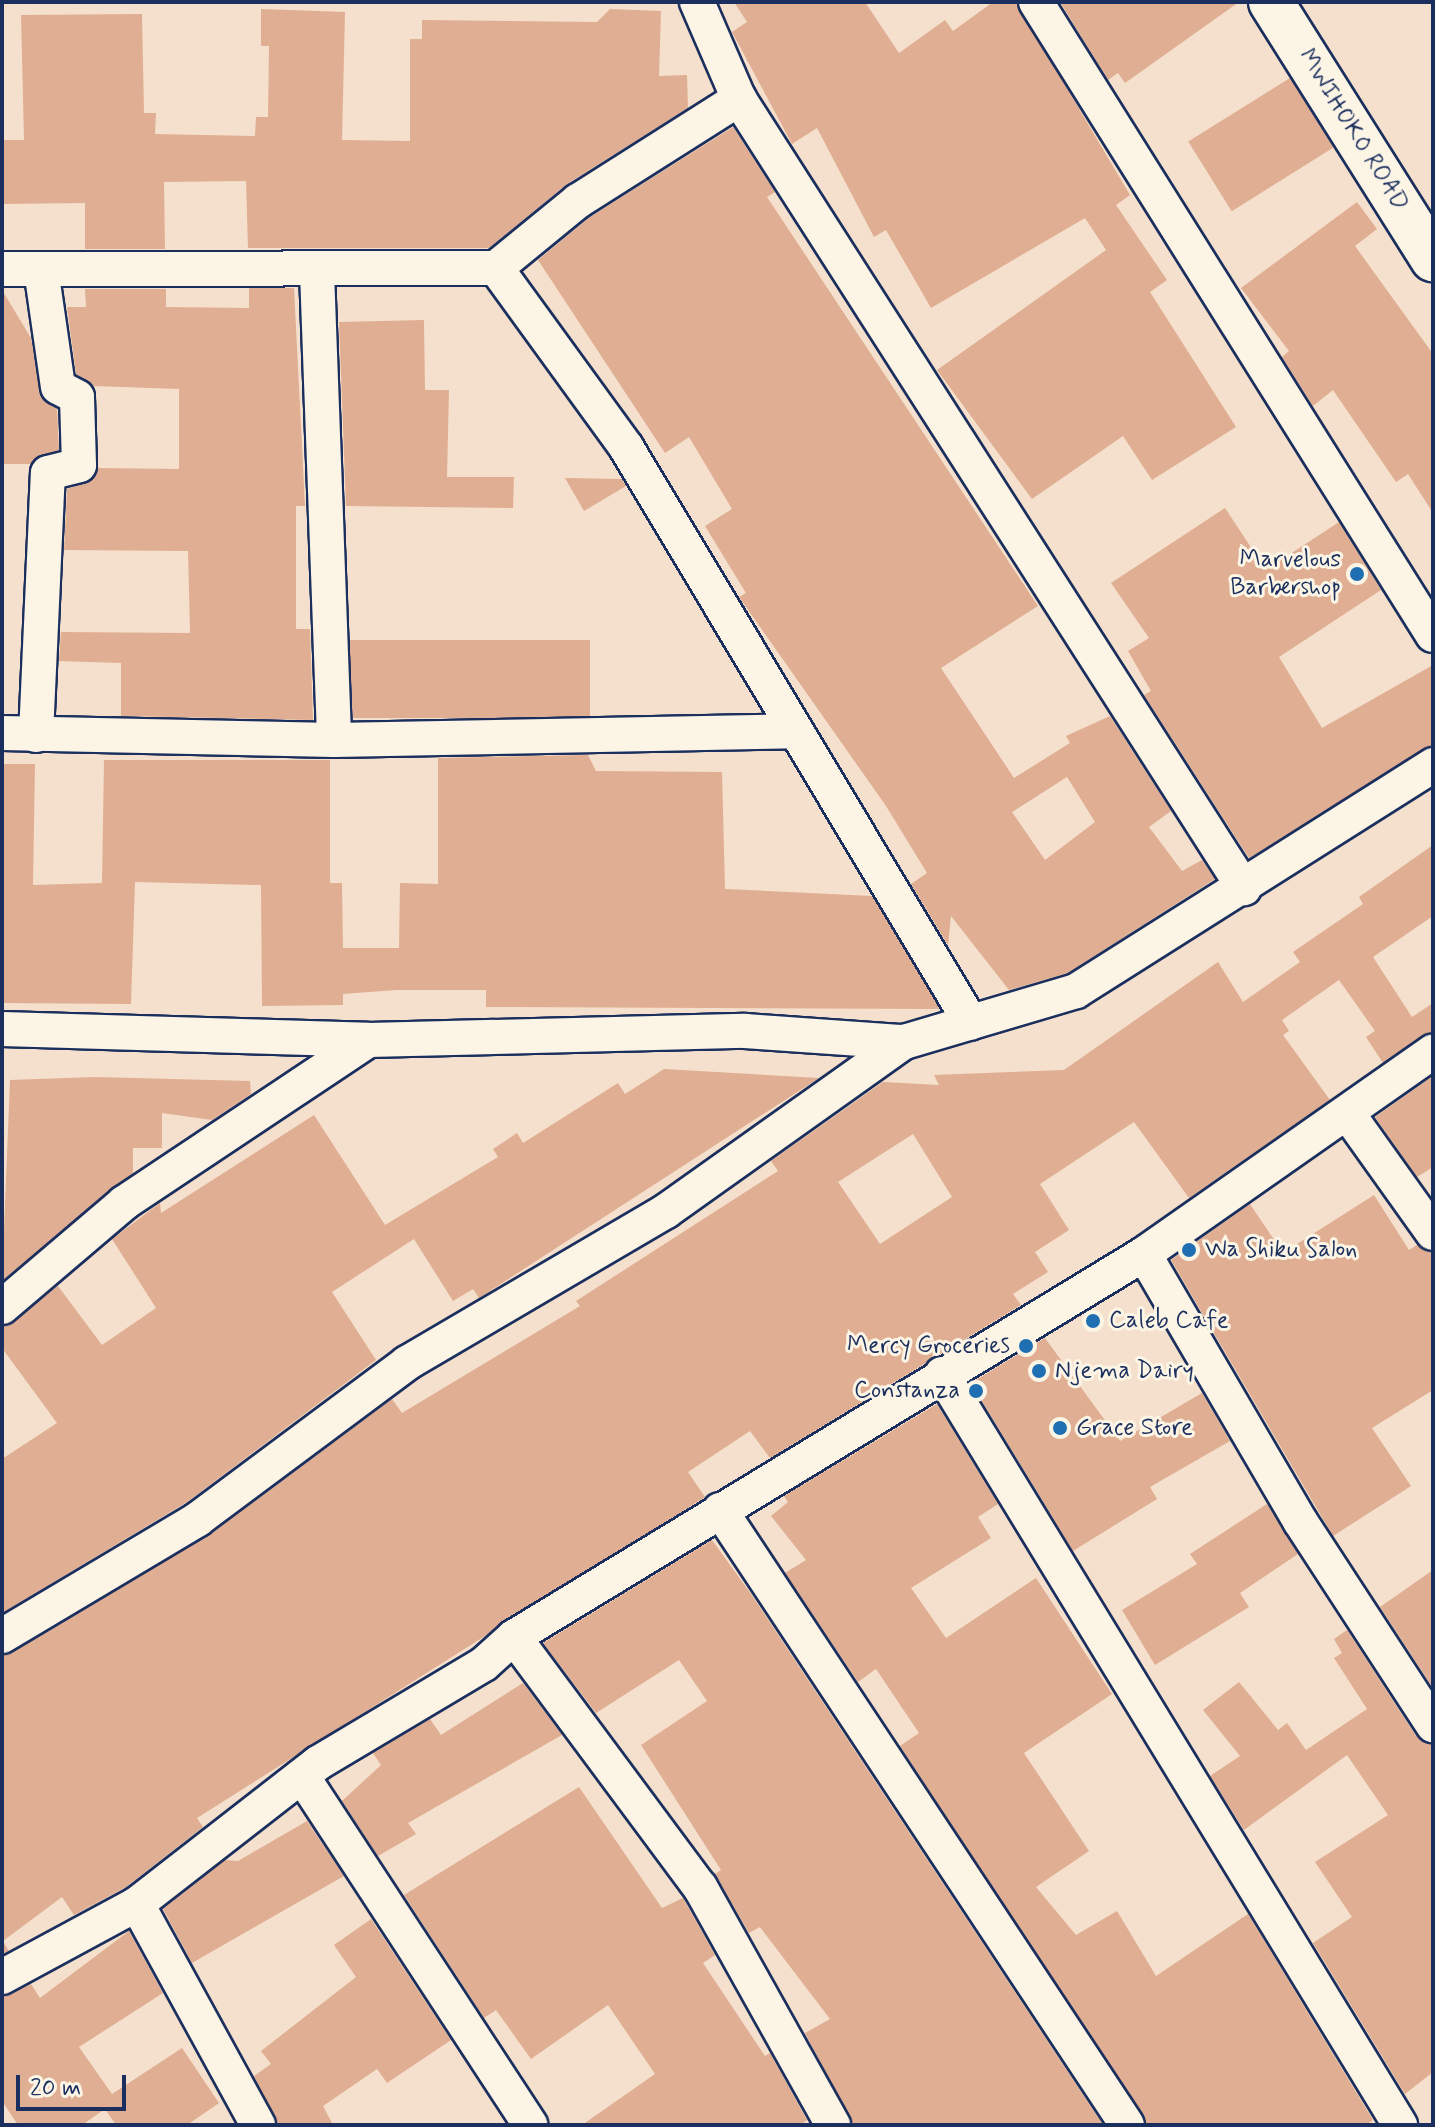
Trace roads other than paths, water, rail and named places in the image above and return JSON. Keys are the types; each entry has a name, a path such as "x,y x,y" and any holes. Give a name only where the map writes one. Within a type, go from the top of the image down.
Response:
{"street":[{"path":"697,2 739,99 1244,888"},
{"path":"1036,2 1433,635"},
{"name":"MWIHOKO ROAD","path":"1271,2 1433,259"},
{"path":"2,269 317,272 496,268 578,201 739,99"},
{"path":"496,268 626,447 971,1023"},
{"path":"36,735 48,473 79,465 77,397 58,387 41,269"},
{"path":"317,272 334,740"},
{"path":"2,733 334,740 796,731"},
{"path":"2,1636 198,1519 407,1363 666,1211 904,1042 1076,991 1244,888 1433,765"},
{"path":"2,1029 368,1040 745,1031 904,1042"},
{"path":"2,1307 124,1203 368,1040"},
{"path":"2,1977 137,1904 302,1776 484,1664 514,1637 1144,1254 1433,1052"},
{"path":"1348,1114 1433,1233"},
{"path":"1144,1254 1300,1521 1433,1725"},
{"path":"942,1374 1400,2125"},
{"path":"720,1510 1127,2125"},
{"path":"514,1637 700,1887 833,2125"},
{"path":"302,1776 530,2125"},
{"path":"137,1904 258,2125"}],"place":[{"name":"Marvelous Barbershop","path":"1357,574"},
{"name":"Wa Shiku Salon","path":"1189,1250"},
{"name":"Caleb Cafe","path":"1093,1321"},
{"name":"Mercy Groceries","path":"1026,1346"},
{"name":"Njema Dairy","path":"1039,1371"},
{"name":"Constanza","path":"976,1391"},
{"name":"Grace Store","path":"1060,1428"}]}
